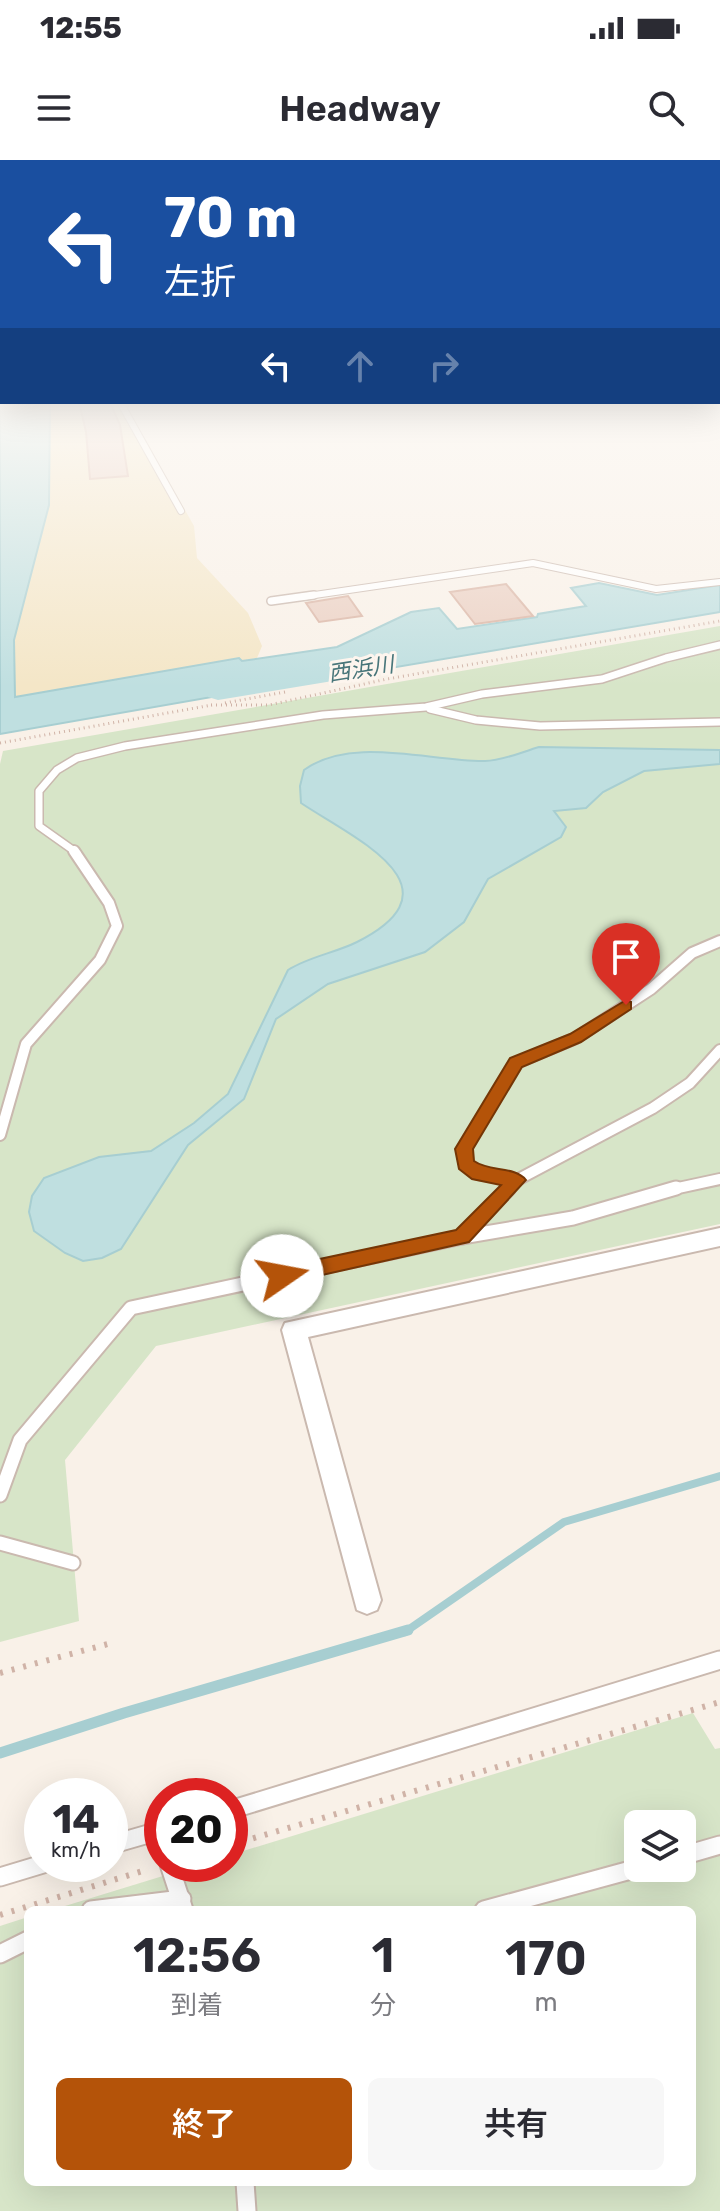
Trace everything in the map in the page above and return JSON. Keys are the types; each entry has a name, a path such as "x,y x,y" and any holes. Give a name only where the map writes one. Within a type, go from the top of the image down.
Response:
{"street":[{"path":"367,1600 294,1330 720,1237"}],"lane":[{"path":"172,496 181,511"},
{"path":"271,601 533,563 656,589 720,582"},
{"path":"0,1135 26,1044 100,960 117,926 109,903 78,854 39,826 39,791 57,770 77,758 125,746 323,715 426,707 482,694 602,679 666,658 720,645"},
{"path":"426,707 476,720 540,726 720,722"},
{"path":"517,1180 478,1174 466,1164 464,1149 516,1063 576,1038 651,989 692,953 720,941"},
{"path":"462,1237 517,1180 653,1108 690,1083 720,1050"},
{"path":"0,1495 20,1440 131,1308 462,1237 573,1218 720,1179"},
{"path":"0,1543 73,1563"},
{"path":"248,1805 720,1660"},
{"path":"696,1852 720,1845"},
{"path":"0,1877 24,1870"},
{"path":"499,1906 624,1872"},
{"path":"152,1906 183,1904 175,1882"},
{"path":"0,1954 24,1942"},
{"path":"245,2186 247,2211"}],"path":[{"path":"211,705 269,705 387,679 720,621"},
{"path":"0,743 285,692"},
{"path":"0,1673 108,1644"},
{"path":"248,1840 720,1702"}],"green space":[{"path":"720,626 720,1224 156,1346 65,1460 79,1621 0,1642 0,764 3,751"},
{"path":"693,1713 715,1749 720,1748 720,2211 0,2211 0,1926 24,1918 24,2186 696,2186 696,1906 65,1906 144,1882 248,1882 248,1849"}],"sand":[{"path":"49,496 177,496 194,526 197,558 248,613 262,646 257,658 242,661 239,658 15,698 14,640"}],"water":[{"path":"0,496 49,496 14,640 15,697 239,658 242,661 337,647 411,612 439,608 457,629 586,606 571,588 599,583 657,595 720,585 720,612 314,681 308,674 275,679 280,685 0,734"},
{"path":"539,747 720,750 720,764 644,771 603,792 586,808 554,811 566,827 561,837 488,879 464,922 425,952 328,984 276,1019 244,1099 188,1145 121,1249 102,1258 83,1261 65,1253 34,1231 29,1212 32,1196 44,1178 99,1157 151,1151 194,1123 228,1094 288,970 357,942 388,922 402,902 401,883 389,865 370,848 301,803 300,786 304,770 323,760 345,754 392,753 492,761"}],"building":[{"path":"506,584 533,616 475,624 450,592"},
{"path":"348,596 362,616 319,622 306,603"}],"waterway":[{"name":"西浜川","path":"218,691 371,667"},
{"path":"408,1630 564,1522 720,1476"},
{"path":"0,1753 124,1713 408,1630"}],"route":[{"path":"282,1276 462,1237 517,1180 478,1174 466,1164 464,1149 516,1063 576,1038 626,1005"}]}
